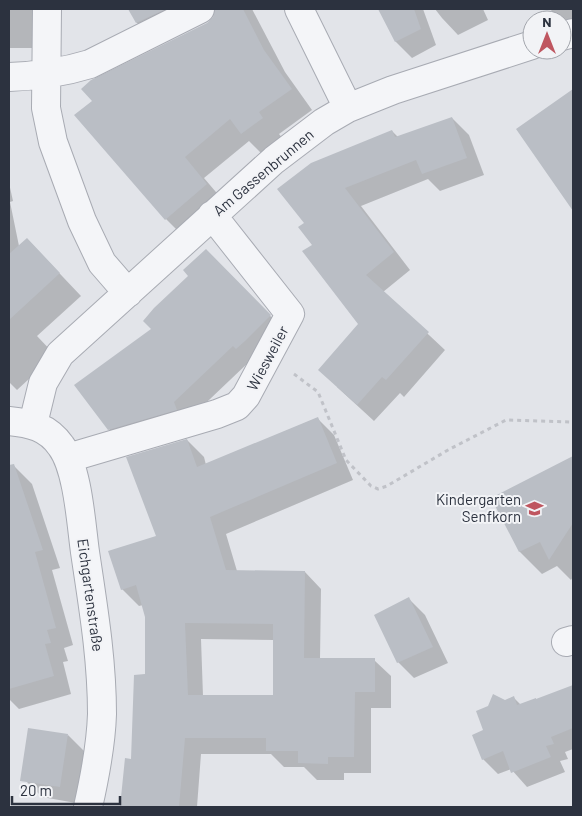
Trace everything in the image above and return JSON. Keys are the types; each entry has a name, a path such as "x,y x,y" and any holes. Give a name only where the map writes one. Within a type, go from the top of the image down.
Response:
{"street":[{"path":"47,9 46,108 52,142 82,222 102,262 128,293"},
{"path":"9,77 46,74 90,64 200,9"},
{"path":"299,9 348,108"},
{"name":"Am Gassenbrunnen","path":"21,422 60,354 274,160 324,122 348,108 402,87 522,48"},
{"name":"Wiesweiler","path":"68,458 217,414 237,406 246,396 290,314 212,216"},
{"name":"Eichgartenstraße","path":"21,422 49,433 61,445 74,476 100,662 102,714 99,747 88,807"}],"path":[{"path":"269,356 318,392 346,460 371,486 378,489 388,486 448,450 506,420 573,422"}],"building":[{"path":"128,9 166,9 136,23"},
{"path":"215,9 243,9 264,50 292,89 259,112 263,118 241,134 230,119 185,157 207,184 165,220 74,115 92,101 81,89 91,80 207,23 213,17"},
{"path":"378,9 414,9 421,29 395,42"},
{"path":"573,89 573,211 516,129"},
{"path":"452,117 467,158 422,174 416,160 345,188 394,252 366,275 429,332 386,380 382,377 357,405 318,370 358,324 302,251 312,245 298,227 304,223 277,189 311,163 392,130 395,137"},
{"path":"27,238 60,273 9,320 9,254"},
{"path":"206,249 271,315 236,349 233,346 174,402 177,410 108,430 74,385 151,329 143,321 188,276 183,270"},
{"path":"318,417 337,463 210,517 226,570 305,571 304,658 375,658 375,692 355,692 354,757 328,757 328,764 298,763 298,751 266,751 266,738 185,738 179,807 120,807 125,758 131,759 134,675 145,674 145,617 136,585 121,590 108,551 156,536 126,457 187,439 197,467","holes":["185,623 273,624 273,695 188,695"]},
{"name":"Kindergarten Senfkorn","path":"573,456 573,523 549,560 540,542 519,552 491,498"},
{"path":"14,464 43,550 35,552 56,628 47,630 51,643 45,644 54,676 9,689 9,465"},
{"path":"409,597 433,647 397,663 374,615"},
{"path":"573,685 573,728 551,737 554,744 546,746 551,757 511,773 503,751 482,760 472,735 483,730 476,711 488,706 493,694 505,700 514,696 517,705"},
{"path":"28,728 68,734 60,787 20,781"}],"place":[{"name":"Kindergarten Senfkorn","path":"535,508"}]}
